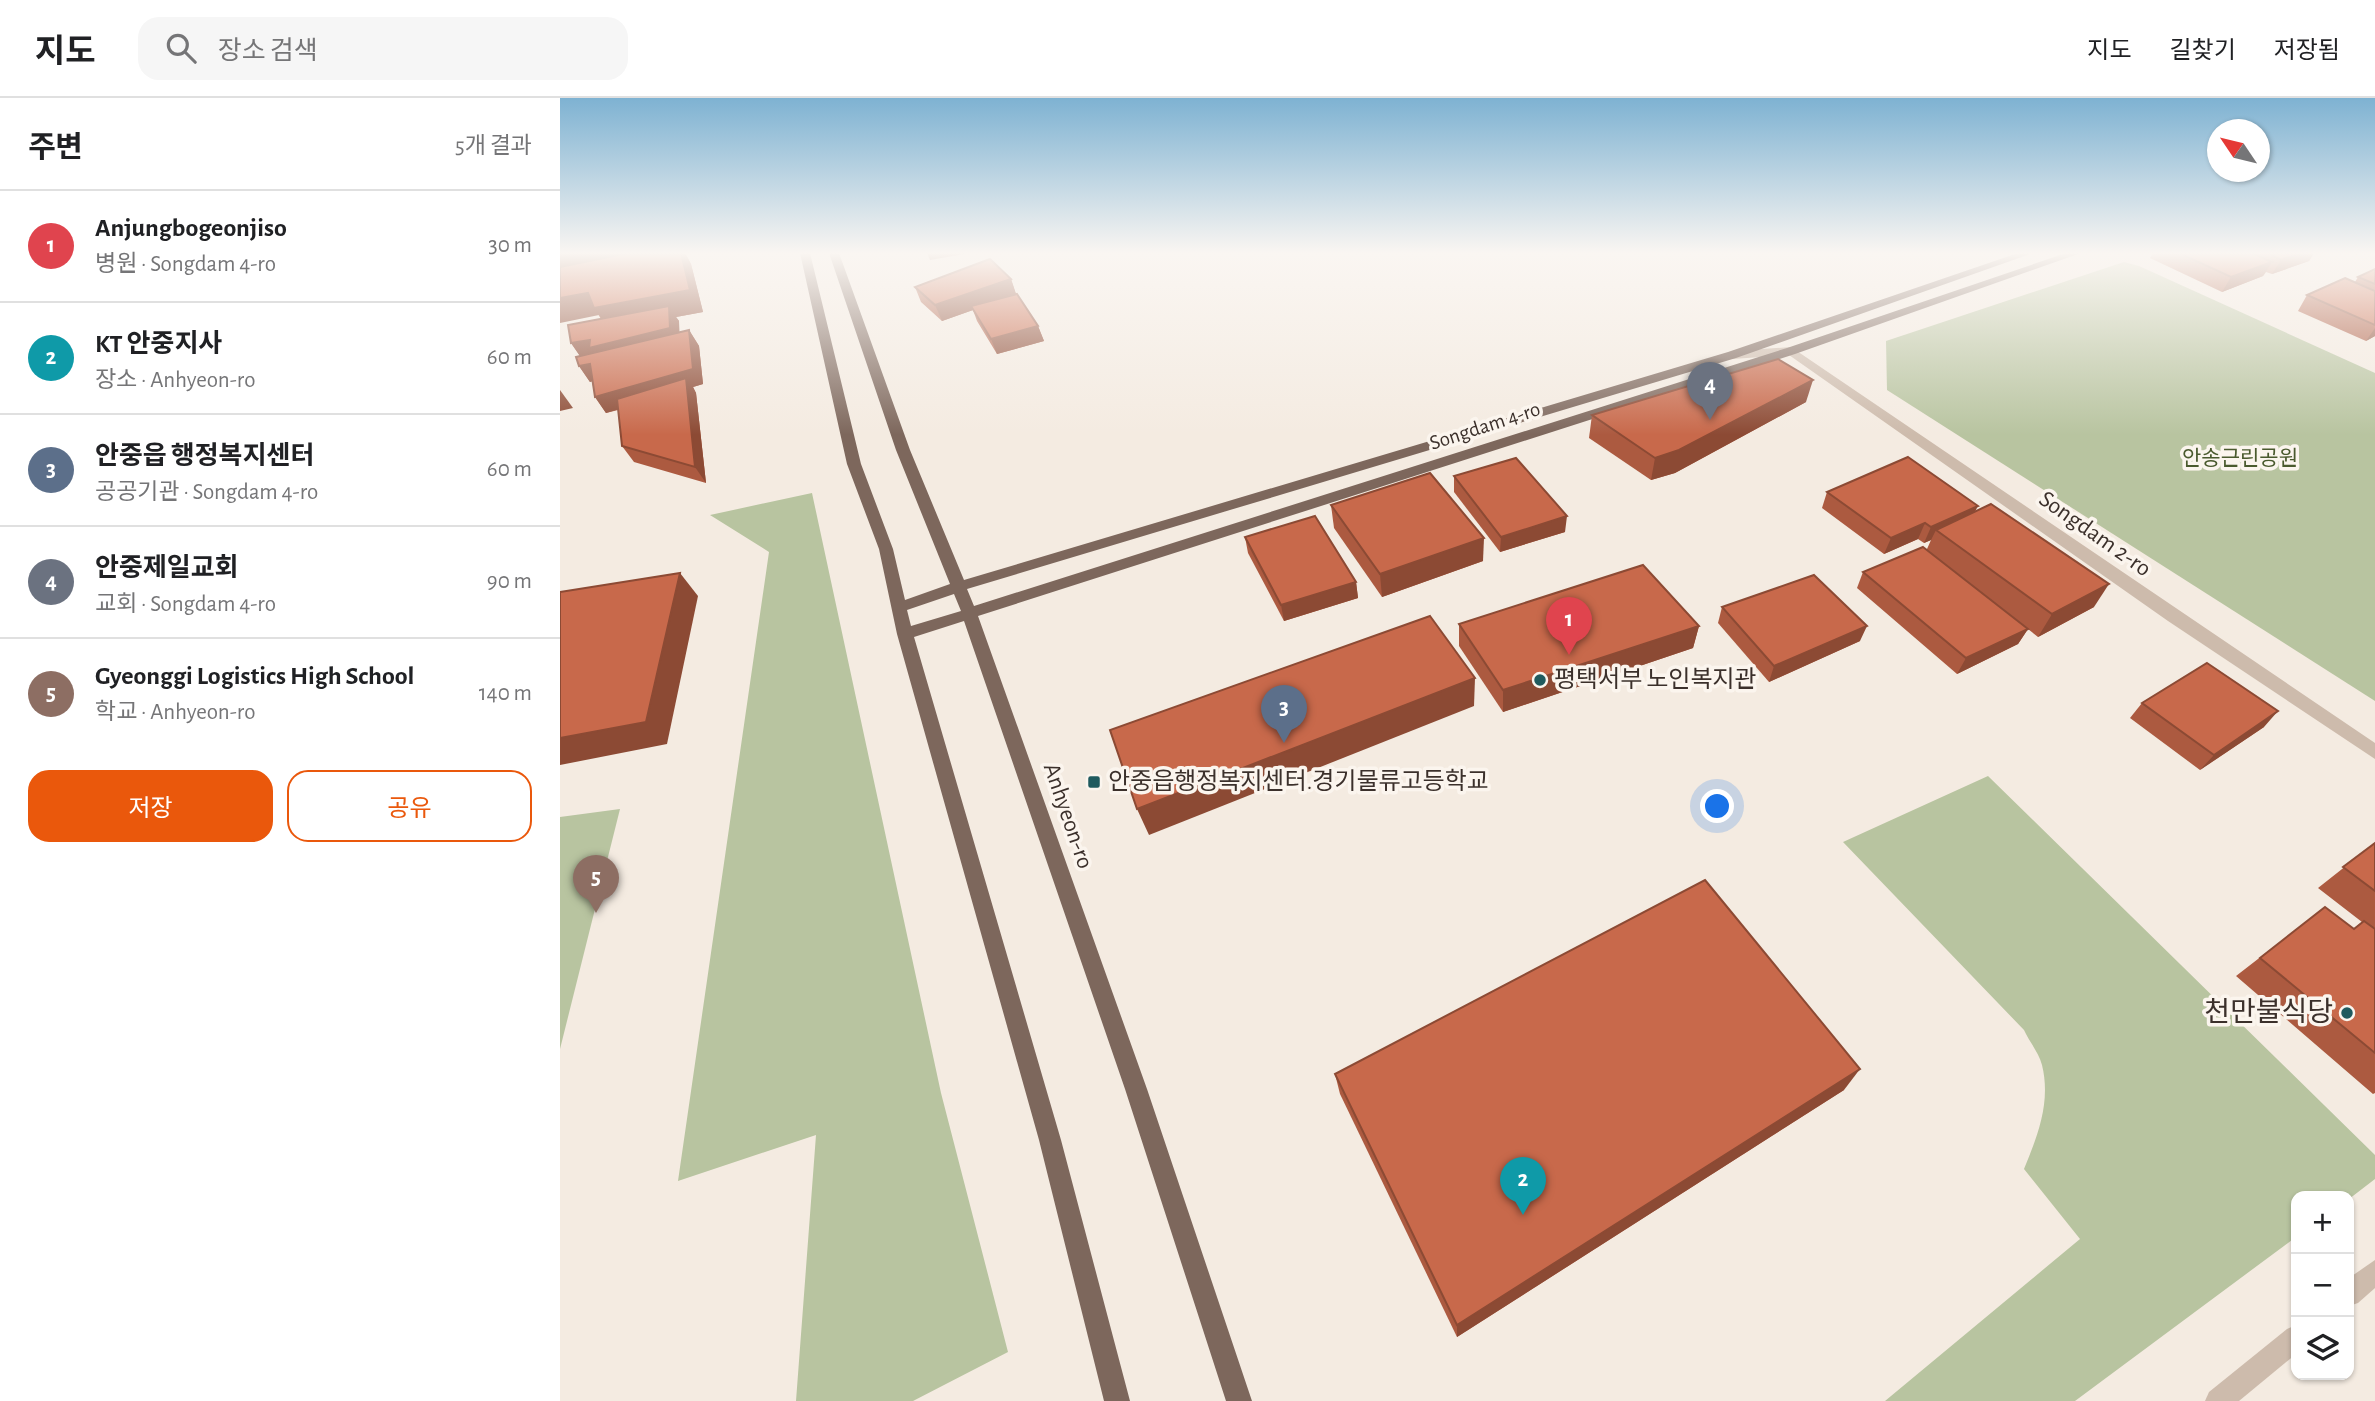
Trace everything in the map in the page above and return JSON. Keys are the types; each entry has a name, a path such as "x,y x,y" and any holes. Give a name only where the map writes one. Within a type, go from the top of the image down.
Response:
{"main road":[{"path":"819,314 854,464 886,549 905,634 1050,1140 1117,1401"},
{"name":"Anhyeon-ro","path":"855,314 902,450 969,612 1136,1088 1232,1398"},
{"name":"Songdam 4-ro","path":"900,607 958,587 1732,355 1852,314"},
{"name":"Songdam 4-ro","path":"905,634 1791,351 1899,314"}],"street":[{"path":"1732,355 1791,351"},
{"name":"Songdam 2-ro","path":"1791,351 2174,617 2375,752"},
{"path":"2354,1290 2375,1272"},
{"path":"2218,1401 2291,1342"}],"green space":[{"name":"안송근린공원","path":"1968,314 2244,314 2375,373 2375,701 1887,390 1886,341"},
{"path":"812,493 941,1093 1008,1352 913,1401 796,1401 816,1135 678,1181 769,552 710,515"},
{"path":"1988,776 2375,1155 2375,1179 2354,1195 2354,1191 2291,1191 2291,1241 2075,1401 1885,1401 2080,1239 2024,1169 2042,1118 2045,1092 2041,1061 2024,1030 1843,842"},
{"path":"620,809 560,1049 560,817"}],"building":[{"path":"628,314 669,314 670,328 589,348 590,340 571,343 568,325"},
{"path":"976,314 1030,314 1038,326 991,339"},
{"path":"2350,314 2375,314 2375,325"},
{"path":"689,330 693,369 595,397 590,364 579,366 576,357"},
{"path":"1778,359 1813,380 1679,450 1655,458 1592,415"},
{"path":"686,378 695,467 622,446 617,399"},
{"path":"1908,457 1978,506 1931,527 1925,523 1891,538 1827,492"},
{"path":"1516,458 1567,516 1501,537 1454,476"},
{"path":"1430,473 1484,538 1380,574 1331,505"},
{"path":"1991,504 2109,584 2052,614 1936,530"},
{"path":"1315,516 1356,582 1281,605 1245,537"},
{"path":"1923,547 2028,629 1966,658 1863,572"},
{"name":"평택서부 노인복지관","path":"1643,565 1699,626 1503,690 1459,624"},
{"path":"680,573 646,722 560,738 560,592"},
{"path":"1814,575 1867,626 1774,666 1722,607"},
{"path":"1430,616 1475,678 1137,809 1110,730"},
{"path":"2207,663 2278,711 2214,755 2142,703"},
{"path":"2375,843 2375,891 2343,867"},
{"path":"1705,880 1860,1069 1457,1325 1335,1074"},
{"path":"2325,907 2354,929 2364,921 2375,929 2375,1053 2260,958"}],"place":[{"name":"안중제일교회","path":"1710,420"},
{"name":"Anjungbogeonjiso","path":"1569,655"},
{"name":"평택서부 노인복지관","path":"1540,680"},
{"name":"안중읍 행정복지센터","path":"1284,743"},
{"name":"안중읍행정복지센터.경기물류고등학교","path":"1094,782"},
{"name":"Gyeonggi Logistics High School","path":"596,913"},
{"name":"천만불식당","path":"2347,1013"},
{"name":"KT 안중지사","path":"1523,1215"}]}
